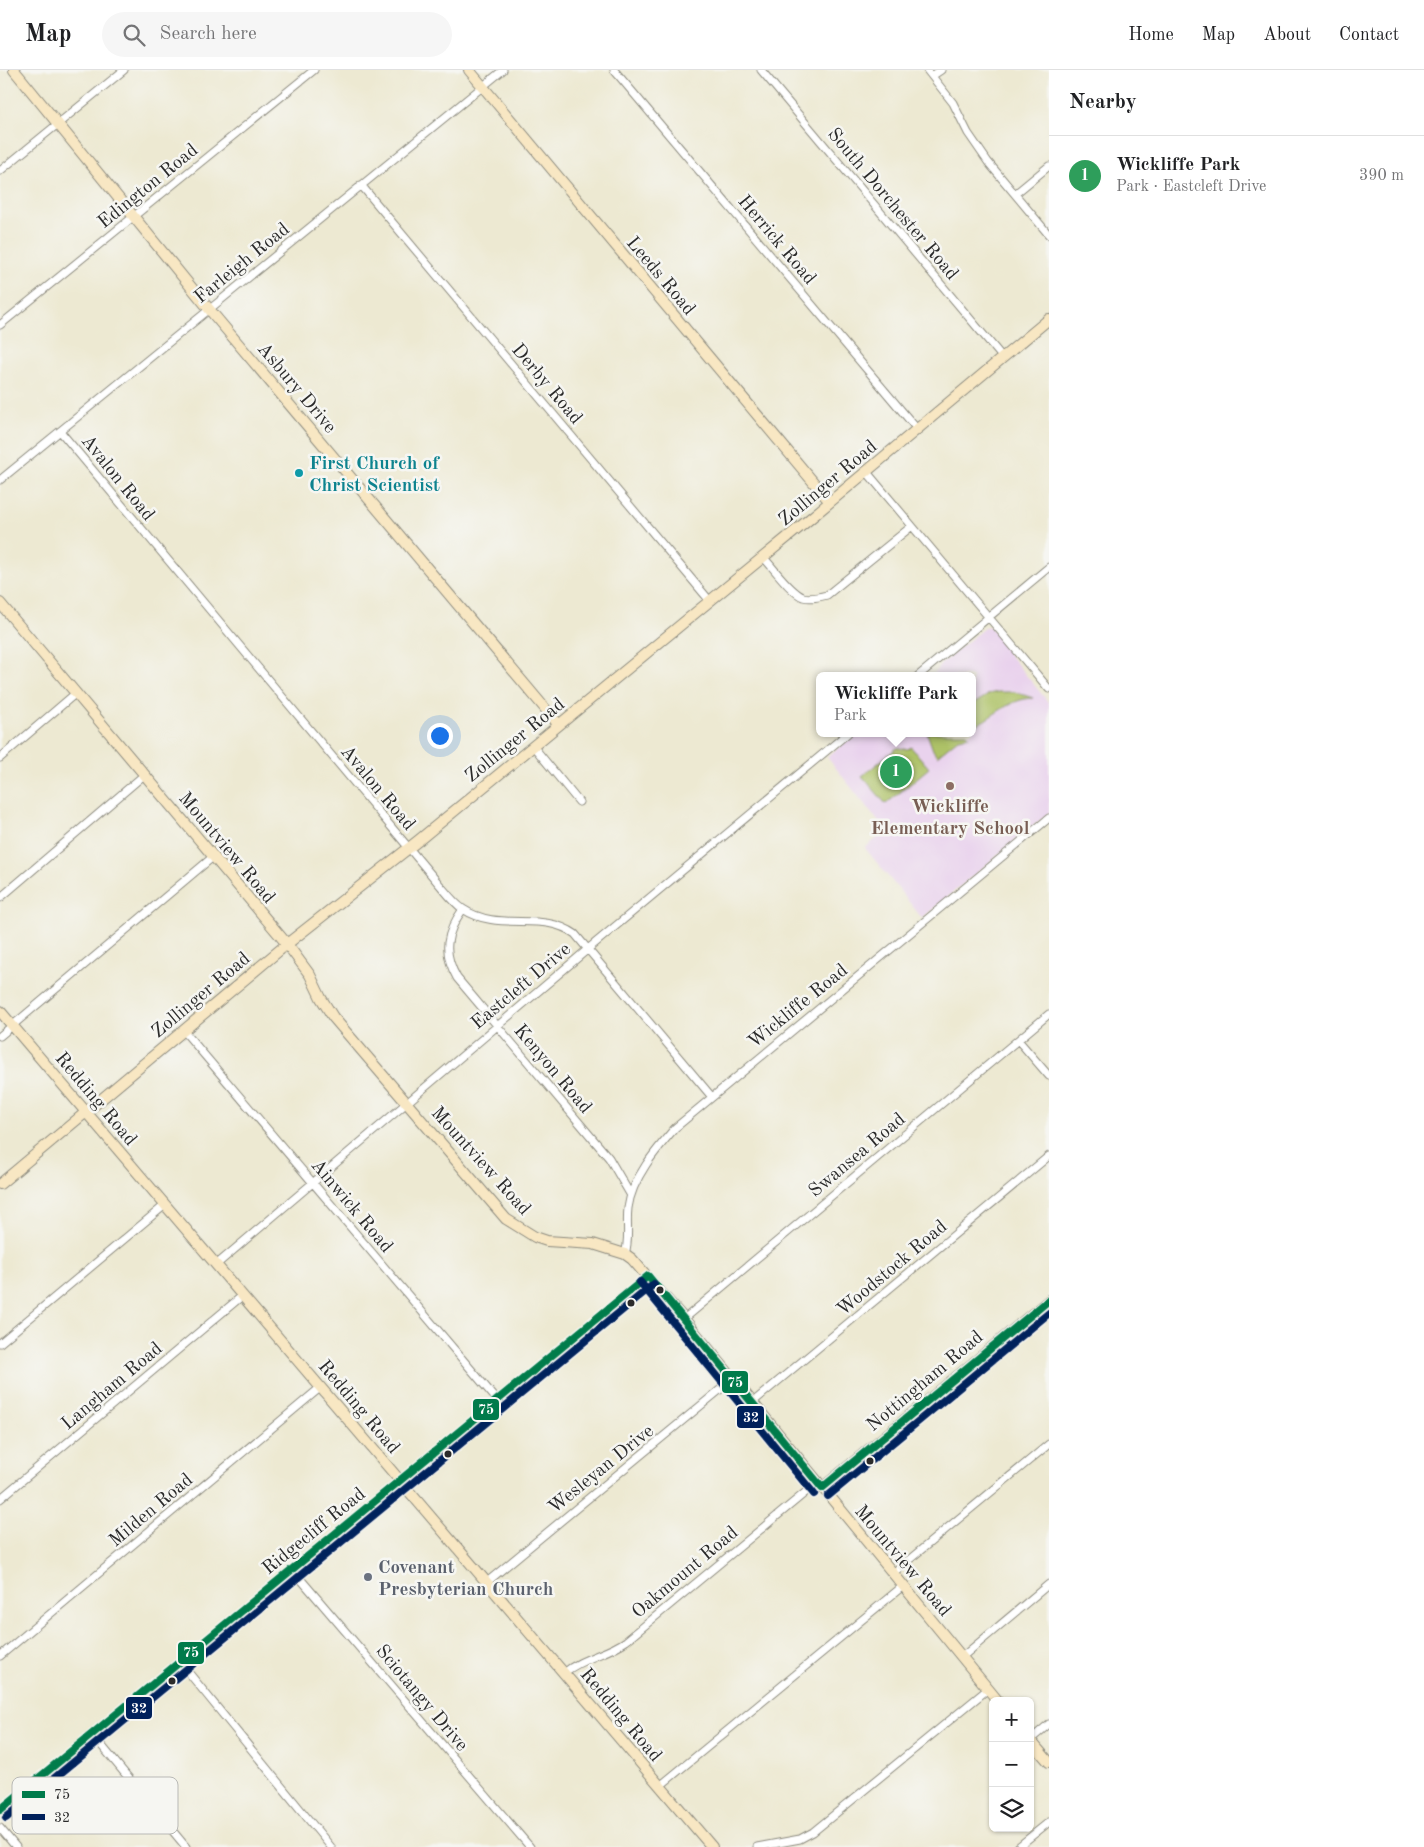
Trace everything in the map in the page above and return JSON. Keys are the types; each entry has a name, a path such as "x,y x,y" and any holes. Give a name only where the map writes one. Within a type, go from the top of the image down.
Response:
{"street":[{"name":"Asbury Drive","path":"14,70 209,309 559,725"},
{"path":"0,171 124,70"},
{"name":"Edington Road","path":"0,326 314,70"},
{"name":"Leeds Road","path":"468,70 830,502"},
{"name":"Farleigh Road","path":"0,480 503,70"},
{"name":"Herrick Road","path":"614,70 917,429"},
{"name":"South Dorchester Road","path":"761,70 1003,358"},
{"path":"927,70 953,103 968,133 988,162 1049,235"},
{"path":"932,76 941,70"},
{"path":"1015,194 1049,166"},
{"name":"Derby Road","path":"362,185 710,601"},
{"name":"Zollinger Road","path":"0,1184 287,944 409,848 764,557 1049,319"},
{"name":"Avalon Road","path":"60,431 439,884 463,909 483,918 496,921 541,922 559,925 575,934 712,1097"},
{"path":"866,471 1049,689"},
{"path":"764,557 789,586 802,596 814,598 827,595 912,526"},
{"path":"923,672 1049,567"},
{"name":"Mountview Road","path":"0,603 4,615 76,693 287,944 310,974 321,998 333,1017 494,1204 514,1225 535,1237 547,1241 593,1244 624,1254 632,1259 684,1318 995,1697"},
{"path":"0,758 76,693"},
{"name":"Eastcleft Drive","path":"216,1265 588,949 843,737"},
{"path":"533,746 579,802"},
{"path":"0,898 144,775"},
{"name":"Wickliffe Road","path":"624,1254 628,1239 630,1194 641,1174 665,1139 675,1128 1049,818"},
{"path":"0,1036 214,856"},
{"name":"Kenyon Road","path":"463,909 450,931 447,946 451,968 460,982 609,1158 630,1194"},
{"name":"Redding Road","path":"0,1011 712,1847"},
{"name":"Swansea Road","path":"684,1318 1049,1014"},
{"name":"Ainwick Road","path":"184,1030 497,1400"},
{"path":"1018,1040 1049,1076"},
{"name":"Woodstock Road","path":"753,1402 1049,1156"},
{"path":"0,1344 165,1205"},
{"name":"Ridgecliff Road","path":"40,1777 648,1276"},
{"name":"Langham Road","path":"0,1499 242,1296"},
{"name":"Nottingham Road","path":"820,1485 1049,1300"},
{"name":"Wesleyan Drive","path":"487,1582 734,1379"},
{"name":"Milden Road","path":"0,1656 321,1387"},
{"path":"893,1573 1049,1444"},
{"name":"Oakmount Road","path":"564,1673 576,1664 609,1651 626,1641 820,1485"},
{"name":"Sciotangy Drive","path":"292,1568 530,1847"},
{"path":"962,1657 1049,1584"},
{"path":"660,1786 903,1586"},
{"path":"180,1662 331,1847"},
{"path":"757,1847 800,1839 814,1832 988,1689"},
{"path":"1034,1737 1049,1724"},
{"path":"92,1734 128,1777"},
{"path":"1032,1742 1049,1762"},
{"name":"Ridgecliff Road","path":"0,1810 12,1800"},
{"path":"1018,1847 1049,1822"},
{"path":"0,1828 16,1847"},
{"path":"175,1834 186,1847"}],"shaded area":[{"name":"Wickliffe Elementary School","path":"989,626 1004,642 1007,652 1049,703 1049,813 922,918 865,848 886,831 827,757 851,737 976,737 976,672 935,672 941,664 985,627"}],"green space":[{"path":"1015,692 1033,698 1008,705 976,725 976,702 988,694"},
{"path":"928,737 964,737 959,738 937,756"},
{"path":"911,747 929,768 886,804 862,776 897,748 908,749"}],"transit line":[{"name":"75","path":"648,1276 822,1488"},
{"name":"75","path":"40,1777 648,1276"},
{"name":"32","path":"640,1282 814,1494"},
{"name":"32","path":"56,1777 654,1284"},
{"name":"75","path":"822,1488 1049,1300"},
{"name":"32","path":"828,1496 1049,1313"},
{"name":"75","path":"0,1810 12,1800"},
{"name":"32","path":"6,1818 12,1813"}],"place":[{"name":"First Church of Christ Scientist","path":"299,473"},
{"name":"Wickliffe Park","path":"896,772"},
{"name":"Wickliffe Elementary School","path":"950,786"},
{"name":"Covenant Presbyterian Church","path":"368,1577"}]}
